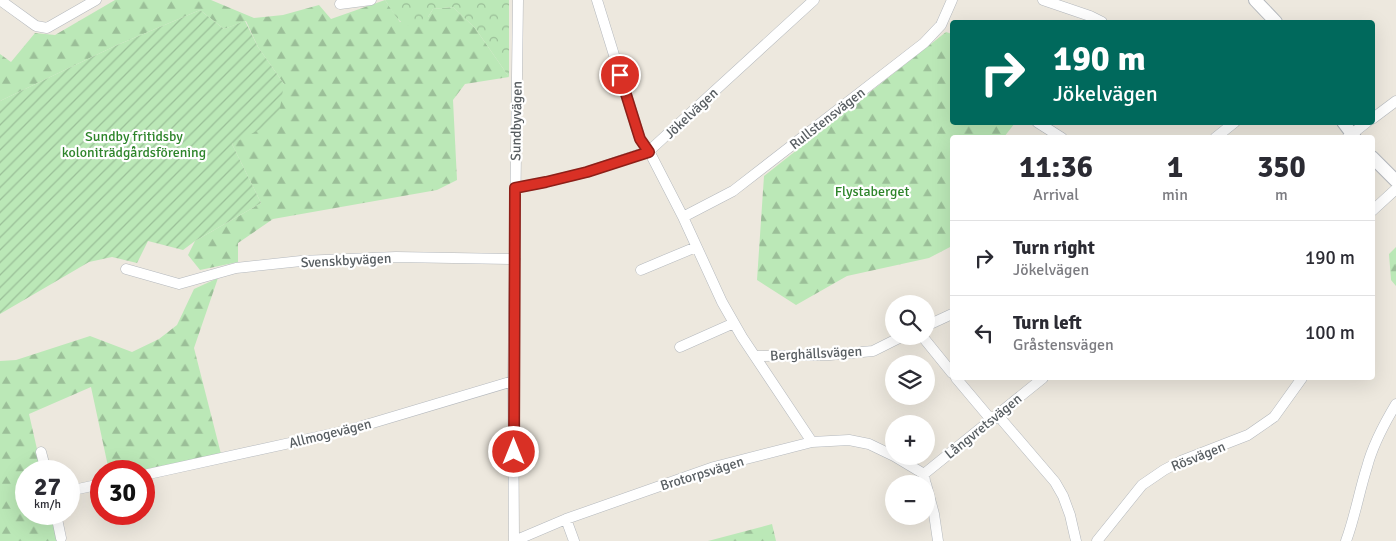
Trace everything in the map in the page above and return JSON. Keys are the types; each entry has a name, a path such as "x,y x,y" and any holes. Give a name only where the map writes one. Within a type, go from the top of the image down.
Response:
{"street":[{"path":"0,0 36,26 47,28 96,0"},
{"path":"340,4 371,0"},
{"name":"Sundbyvägen","path":"514,541 513,381 518,0"},
{"path":"598,0 640,139 649,152 683,217 722,302 812,442"},
{"name":"Rullstensvägen","path":"683,217 733,190 924,43 941,25 952,0"},
{"path":"1042,0 1098,20"},
{"name":"Jökelvägen","path":"515,188 579,174 649,152 812,1"},
{"path":"1261,1 1275,20"},
{"path":"1375,116 1396,101"},
{"path":"1042,125 1057,135"},
{"path":"1219,135 1231,125"},
{"path":"1352,135 1364,125"},
{"path":"1375,160 1396,181"},
{"path":"1375,208 1396,189"},
{"path":"641,270 696,246"},
{"name":"Svenskbyvägen","path":"126,269 179,284 236,268 301,261 396,257 515,259"},
{"path":"935,322 950,315"},
{"path":"680,347 734,322"},
{"name":"Berghällsvägen","path":"755,356 830,355 873,350 885,344"},
{"path":"929,345 950,371"},
{"path":"958,380 988,416 1001,419 1059,489 1070,515 1076,541"},
{"name":"Långvretsvägen","path":"931,475 994,417 1040,380"},
{"name":"Rösvägen","path":"1098,541 1142,485 1181,461 1248,435 1274,417 1301,380"},
{"name":"Allmogevägen","path":"155,473 349,430 513,381"},
{"path":"1346,541 1354,520 1367,466 1380,432 1396,404"},
{"name":"Brotorpsvägen","path":"514,541 566,519 714,467 812,442 849,440 869,444 885,452"},
{"path":"41,452 43,460"},
{"name":"Brotorpsvägen","path":"905,465 918,475"},
{"path":"566,519 574,541"},
{"path":"935,521 938,541"},
{"path":"58,525 61,538"}],"green space":[{"path":"115,0 211,0 254,18 283,15 319,5 331,19 385,0 400,22 428,17 433,9 453,7 475,28 509,77 465,84 453,100 457,180 437,190 273,219 238,243 238,262 200,270 188,255 195,241 261,203 232,144 284,84 258,47 246,21 224,29 200,10 115,46 0,101 0,54 11,62 35,33 55,35"},
{"path":"385,0 509,0 509,77 475,28 453,7 433,9 428,17 429,26 412,26 406,25 398,19"},
{"name":"Sundby fritidsby koloniträdgårdsförening","path":"200,10 224,29 245,21 258,47 284,84 278,120 232,144 261,203 195,241 183,250 148,241 137,263 112,257 89,262 0,314 0,101 115,46"},
{"name":"Flystaberget","path":"946,32 950,33 950,125 1013,125 1006,135 950,135 950,247 929,258 847,276 796,305 757,280 764,176"},
{"path":"1396,247 1396,286 1391,280 1389,254"},
{"path":"218,278 194,348 221,454 155,467 155,460 107,460 91,387 29,414 39,460 15,460 15,525 54,525 58,541 0,541 0,361 16,360 90,336 132,352 159,339 177,325 194,289"},
{"path":"772,524 776,541 708,541"}],"route":[{"path":"514,452 515,188 587,172 649,152 640,139 620,75"}]}
